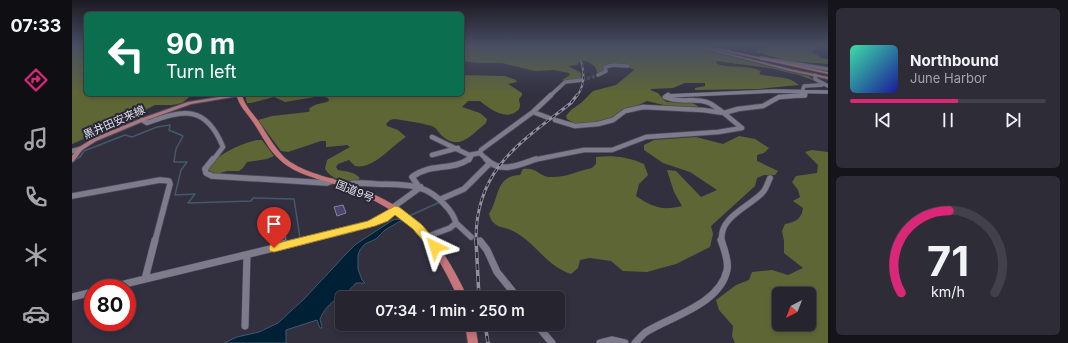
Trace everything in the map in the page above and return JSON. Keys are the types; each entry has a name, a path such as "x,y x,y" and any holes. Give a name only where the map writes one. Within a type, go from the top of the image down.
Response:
{"highway":[{"path":"777,62 828,73"},
{"name":"国道9号","path":"240,96 242,103 282,158 299,168 368,195 407,218 443,257 460,291"},
{"path":"471,331 473,343"}],"main road":[{"path":"761,62 828,78"},
{"name":"黒井田安来線","path":"72,160 80,149 104,135 190,103 228,96"}],"street":[{"path":"785,62 828,70"},
{"path":"598,75 606,71 605,67 608,65 628,66"},
{"path":"815,75 816,79 828,86"},
{"path":"420,187 412,177 416,173 463,163 470,160 472,156 480,153 481,150 532,112 565,82 582,80"},
{"path":"555,120 575,126 598,124 613,120 629,110 650,107 703,110 721,113 738,109 764,106 779,97 804,96 805,91 802,88 804,86 822,85"},
{"path":"480,153 490,163 509,168 538,158 584,150 612,150 646,137 718,132 742,128 714,106 706,102 673,101 665,97 668,95 780,91 828,92"},
{"path":"532,112 549,118"},
{"path":"142,120 147,123 166,116 196,113 210,124 223,146 205,169 206,173 212,176 327,183 332,182"},
{"path":"432,137 458,148 472,156"},
{"path":"432,155 458,148"},
{"path":"72,151 80,149"},
{"path":"442,200 464,189 490,163"},
{"path":"635,343 645,332 703,302 719,288 727,270 727,263 721,238 728,220 745,204 763,192 770,178"},
{"path":"72,196 160,180 169,181 170,184 145,279"},
{"path":"343,185 350,183 420,187 436,194 442,200 456,223 461,225 465,233 471,237"},
{"path":"136,281 371,224 384,218 420,187"},
{"path":"426,237 450,228 456,223"},
{"path":"480,241 488,249 495,268 513,291"},
{"path":"245,326 247,255"},
{"path":"72,297 84,294"},
{"path":"542,331 552,343"},
{"path":"600,343 609,340 619,340 624,343"}],"green space":[{"path":"72,62 84,62 84,96 191,96 182,103 172,105 155,105 147,109 143,114 134,120 104,130 72,144"},
{"path":"471,62 579,62 577,65 568,66 580,72 582,75 580,82 570,83 562,80 570,75 569,73 554,70 535,71 502,63"},
{"path":"586,62 716,62 717,64 722,65 756,69 761,71 759,74 785,78 799,85 758,89 695,90 695,88 705,86 705,83 685,83 673,88 650,90 658,93 667,102 692,103 698,106 696,109 672,107 647,101 605,121 575,124 567,119 566,116 571,110 581,103 593,91 616,85 634,70 620,65 609,64 605,65 605,70 597,73 596,67"},
{"path":"724,62 752,62 808,76 818,82 799,75 769,68"},
{"path":"802,62 828,62 828,64"},
{"path":"464,75 505,76 516,80 517,82 508,84 522,93 519,99 520,105 518,111 508,115 492,110 480,101 468,101 462,107 480,113 487,119 486,123 471,136 460,142 449,140 431,126 415,122 394,119 390,120 386,124 387,126 398,130 406,137 376,161 369,164 355,166 349,160 338,164 336,167 338,170 355,174 360,178 356,181 335,178 325,169 327,160 350,147 347,145 326,147 326,141 321,141 288,152 281,151 258,120 272,116 308,112 310,111 309,109 314,106 329,101 328,98 321,96 464,96"},
{"path":"245,96 321,96 285,102 274,97 247,103"},
{"path":"739,136 755,139 769,148 764,153 757,155 757,161 778,171 775,175 764,175 757,178 755,186 711,226 713,234 710,247 676,264 647,272 623,271 611,261 590,258 580,260 578,268 571,274 562,270 548,260 523,237 511,230 493,223 489,214 502,183 512,176 520,175 523,169 532,169 547,177 556,177 592,168 596,164 596,157 602,156 626,158 644,164 648,175 639,184 636,196 642,200 663,208 682,206 674,192 667,170 676,171 701,197 717,190 690,172 663,163 644,150 644,145 654,140 696,137 723,144"},
{"path":"257,140 262,140 274,156 267,159 247,162 239,171 227,171 213,175 207,171 210,165 221,155 236,147"},
{"path":"812,150 828,152 828,343 735,343 732,336 733,326 719,310 716,300 736,285 749,280 752,272 772,270 788,275 803,268 784,253 782,231 785,224 800,217 803,208 793,201 800,197 798,190 792,182 796,176 817,173 818,165 805,152"}],"water":[{"path":"393,220 402,220 385,230 376,239 365,244 360,250 358,255 358,269 362,280 365,283 356,283 348,291 335,291 335,301 327,307 320,319 322,328 320,328 317,320 286,330 286,343 224,343 237,337 259,332 278,323 304,299 356,244"}],"building":[{"path":"343,205 346,213 337,216 334,207"},
{"path":"285,231 286,240 274,243 274,234"}],"waterway":[{"path":"76,159 80,157 84,151 125,135 132,137 157,127 170,125 169,130 183,136 176,149 174,162 187,162 181,170 175,195 195,194 188,203 251,201 253,198 294,199 300,238"},
{"path":"472,185 479,178"},
{"path":"407,217 440,202"}],"tunnel":[{"path":"582,80 598,75"}],"railway":[{"path":"577,96 582,88 584,79 581,62"},
{"path":"476,241 478,216 483,195 492,176 504,160 519,145 571,103 577,95"},
{"path":"476,241 479,291"},
{"path":"486,331 488,343"}],"route":[{"path":"274,248 371,224 384,218 395,210 417,227 435,247"}]}
